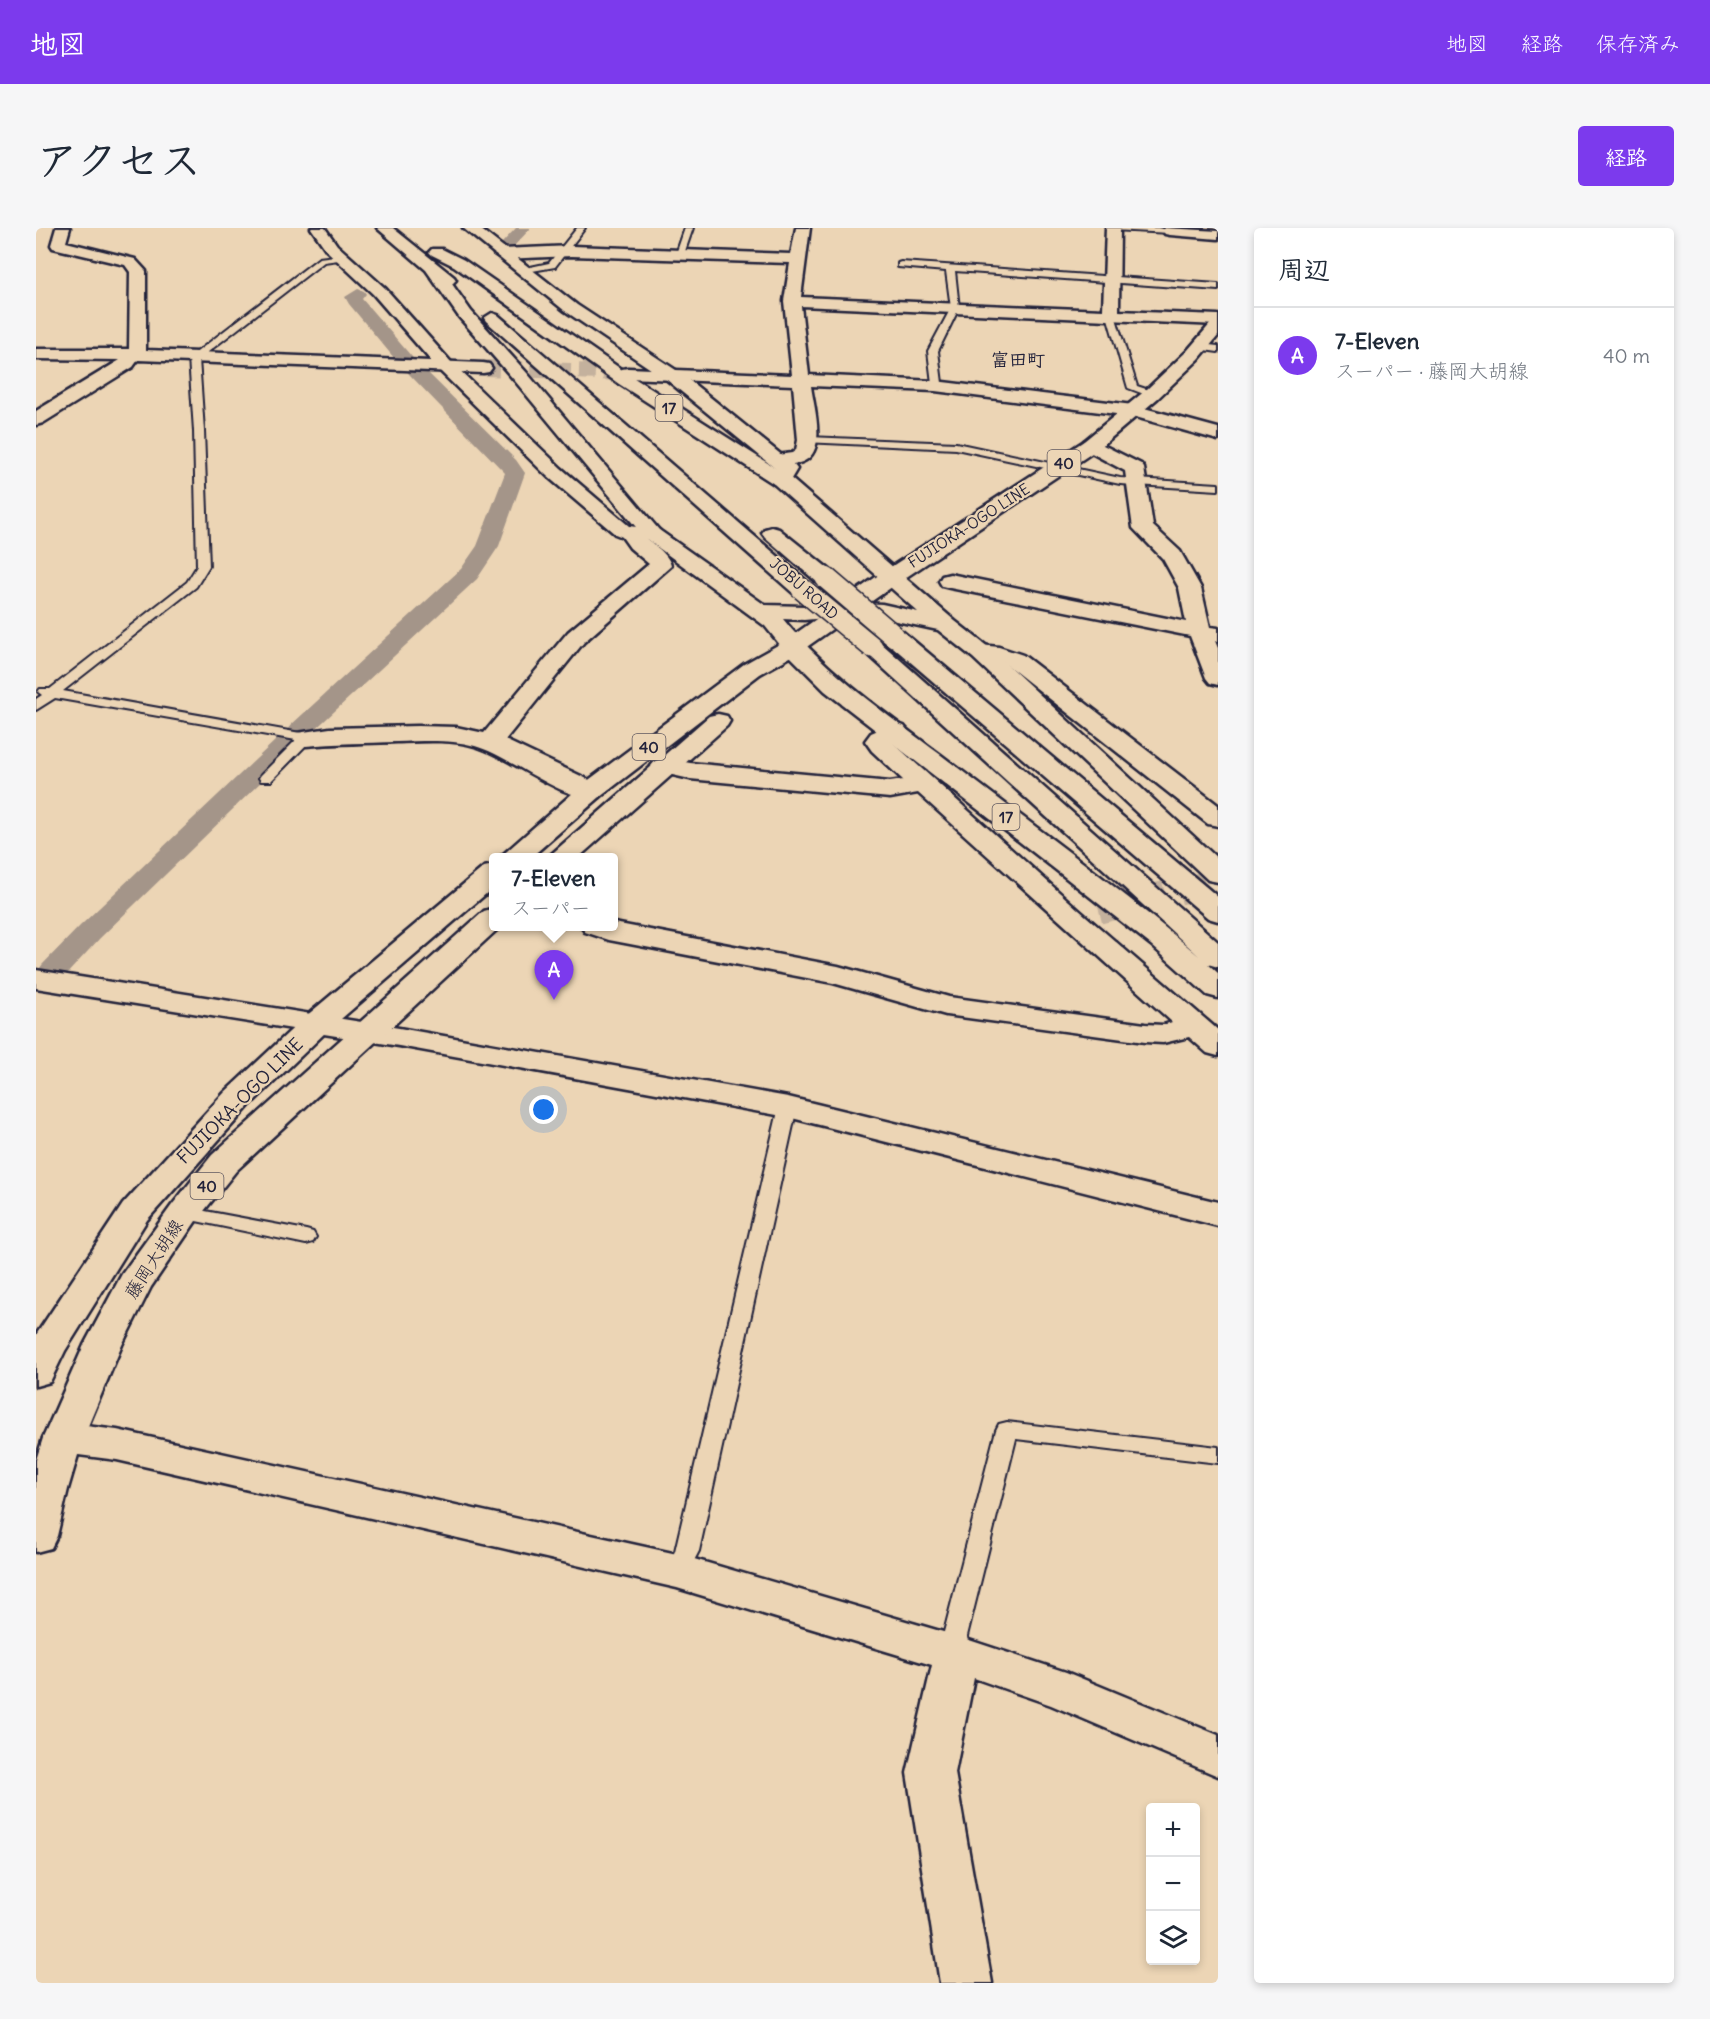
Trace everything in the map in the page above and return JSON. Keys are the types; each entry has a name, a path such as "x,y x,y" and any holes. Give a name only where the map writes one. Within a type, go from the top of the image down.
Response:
{"main road":[{"path":"36,419 127,363 135,355 138,346 138,272 130,262 58,245 63,228"},
{"path":"318,228 332,248 379,291 444,366 554,472 622,530 641,534 637,544 660,562 660,566 576,636 490,742"},
{"name":"JOBU ROAD","path":"384,228 434,259 654,435"},
{"name":"JOBU ROAD","path":"407,228 434,259 802,589 883,642 1218,912"},
{"path":"470,228 572,308 673,376 755,445 777,460 787,470 781,480"},
{"path":"777,460 803,455 806,452 808,440 792,301 803,228"},
{"path":"1111,315 1109,301 1115,248 1113,228"},
{"path":"1170,231 1218,235"},
{"path":"502,254 562,250 798,259"},
{"name":"17","path":"434,259 459,263 625,380 781,480 947,626 980,652 1218,874"},
{"name":"17","path":"434,259 458,305 521,377 641,534 773,621 793,646 834,686 895,731 1152,933 1218,989"},
{"path":"792,301 1218,320"},
{"name":"FUJIOKA-OGO LINE","path":"519,853 591,791 752,669 793,646 891,577 1092,445 1209,348 1218,326"},
{"path":"36,354 135,355 483,368"},
{"path":"628,373 935,386 1133,411 1218,434"},
{"path":"1092,445 1134,468 1143,528 1172,556 1190,588 1209,633 1218,678"},
{"name":"JOBU ROAD","path":"753,518 826,578 883,642 1218,958"},
{"path":"950,582 1209,633"},
{"path":"757,611 804,614 845,609 893,613 947,626"},
{"name":"FUJIOKA-OGO LINE","path":"664,766 764,681 793,646"},
{"path":"980,652 999,654 1015,660 1218,818"},
{"path":"895,731 880,738 878,741 880,746 1218,1046"},
{"path":"306,738 441,734 490,742 591,791"},
{"path":"664,766 690,771 890,790 924,784"},
{"name":"40","path":"567,853 664,766"},
{"name":"FUJIOKA-OGO LINE","path":"36,1372 47,1348 135,1212 237,1099 316,1024 489,877"},
{"path":"1069,916 1099,910"},
{"name":"藤岡大胡線","path":"36,1536 47,1489 63,1438 103,1345 135,1283 184,1213 224,1164 489,921"},
{"path":"609,931 838,975 946,1006 1145,1033 1163,1034 1195,1026"},
{"path":"36,979 366,1032 788,1107 1218,1214"},
{"path":"63,1438 128,1448 677,1571 957,1654 1066,1691 1218,1756"},
{"path":"957,1654 931,1773 966,1983"}],"lane":[{"path":"524,271 552,265 581,228"},
{"path":"680,254 689,228"},
{"path":"1113,228 1170,231"},
{"path":"36,706 192,584 200,574 203,566 199,431 194,358 197,352 322,260 343,257"},
{"path":"901,265 1218,287"},
{"path":"935,386 937,383 933,351 956,308 950,268"},
{"path":"1111,315 1133,388 1152,394"},
{"path":"808,440 956,446 1138,483 1218,487"},
{"path":"36,691 306,738"},
{"path":"266,778 306,738"},
{"path":"677,1571 687,1551 788,1107"},
{"path":"184,1213 306,1237"},
{"path":"957,1654 955,1636 1007,1430 1218,1455"}],"waterway":[{"path":"509,243 524,228"},
{"path":"358,294 353,297 355,301 406,361"},
{"path":"300,730 469,574 488,546 515,473 509,464 415,370"},
{"path":"53,971 90,932 285,745"}],"tunnel":[{"path":"483,368 628,373"},
{"path":"1099,910 1218,882"}],"place":[{"name":"7-Eleven","path":"554,1000"}],"district":[{"name":"富田町","path":"1018,360"}]}
